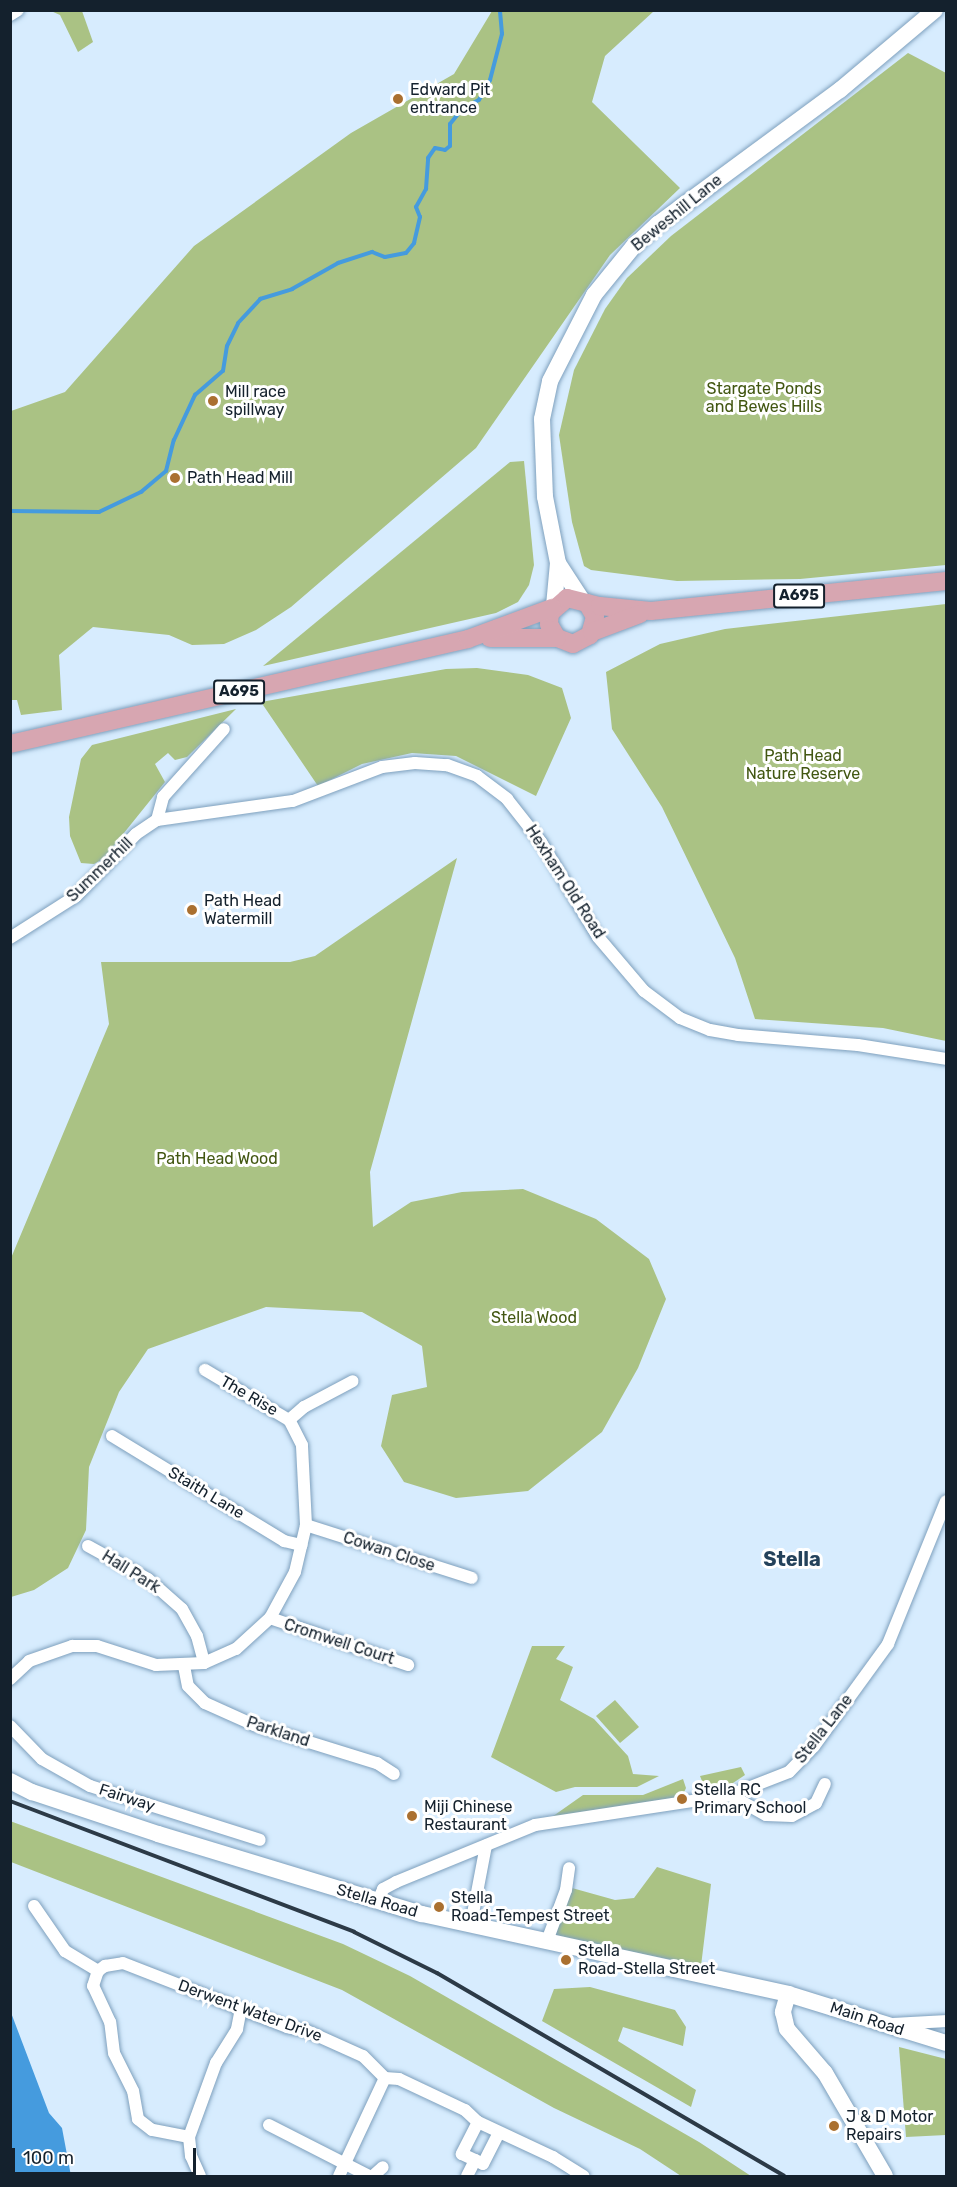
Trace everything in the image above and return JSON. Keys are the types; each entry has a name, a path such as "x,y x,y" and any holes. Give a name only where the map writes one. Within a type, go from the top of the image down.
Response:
{"main road":[{"name":"A695","path":"10,744 468,639 553,607 567,597 585,602 651,611 946,581"},
{"path":"585,602 595,617 592,632"},
{"path":"553,607 549,624 557,638"},
{"name":"A695","path":"468,639 557,638 573,644 592,632 651,611"}],"street":[{"path":"10,15 18,10"},
{"name":"Beweshill Lane","path":"553,607 558,563 545,497 542,419 550,381 594,295 633,247 658,224 840,90 935,10"},
{"name":"Beweshill Lane","path":"558,563 585,602"},
{"path":"157,820 163,797 178,772 224,729"},
{"name":"Hexham Old Road","path":"157,820 293,801 318,794 365,772 400,764 461,769 493,785 507,799 541,842 598,937 644,991 680,1018 710,1030 738,1035 858,1045 946,1059"},
{"name":"Summerhill","path":"10,938 76,896 136,834 157,820"},
{"name":"The Rise","path":"205,1370 289,1420 304,1407 353,1381"},
{"path":"10,1679 29,1661 72,1646 97,1646 156,1665 184,1666 204,1662 236,1649 270,1618 295,1572 306,1525 306,1471 302,1445 289,1420"},
{"name":"Staith Lane","path":"112,1436 284,1541 302,1545"},
{"name":"Stella Lane","path":"378,1901 388,1886 535,1825 730,1795 789,1772 814,1746 888,1644 946,1501"},
{"name":"Cowan Close","path":"306,1525 472,1578"},
{"name":"Hall Park","path":"88,1546 148,1579 182,1609 198,1636 204,1662"},
{"name":"Cromwell Court","path":"270,1618 408,1665"},
{"name":"Parkland","path":"184,1666 188,1686 205,1703 254,1725 377,1763 394,1774"},
{"name":"Fairway","path":"10,1726 42,1759 90,1786 260,1840"},
{"name":"Stella Road","path":"10,1781 32,1792 158,1834 378,1901 471,1924 788,1994"},
{"path":"730,1795 766,1815 792,1816 816,1803 825,1784"},
{"path":"471,1924 486,1845"},
{"path":"547,1941 566,1890 569,1868"},
{"path":"34,1906 65,1951 98,1971 93,1986 110,2022 117,2059 133,2091 138,2119 152,2130 189,2137"},
{"name":"Derwent Water Drive","path":"98,1971 123,1963 241,2009 307,2031 363,2056 385,2078 399,2079 465,2110 478,2122 584,2176"},
{"path":"788,1994 783,2012 787,2029 825,2073 885,2176"},
{"name":"Main Road","path":"788,1994 946,2043"},
{"path":"200,2176 190,2156 189,2137 216,2063 237,2029 241,2009"},
{"path":"884,2025 946,2021"},
{"path":"342,2171 385,2078"},
{"path":"478,2122 462,2154 483,2164 499,2133"},
{"path":"269,2125 342,2171 371,2176 383,2167"},
{"path":"467,2176 475,2160"}],"green space":[{"path":"51,11 82,11 93,42 78,52 60,15"},
{"path":"492,11 654,11 605,56 592,102 680,188 610,255 476,448 291,607 256,630 224,644 192,645 169,635 93,627 59,655 62,710 21,715 17,700 10,700 11,411 65,392 194,246 351,133 454,74"},
{"name":"Stargate Ponds and Bewes Hills","path":"908,53 946,73 946,565 800,579 677,581 591,570 584,566 572,522 559,435 574,370 605,309 627,278 671,236"},
{"path":"524,461 534,565 529,585 518,602 496,613 263,666 510,462"},
{"name":"Path Head Nature Reserve","path":"946,604 946,1041 883,1028 755,1019 735,958 662,807 612,729 606,672 660,644 725,629"},
{"path":"477,668 528,675 562,688 571,718 536,796 456,756 412,753 362,764 318,786 261,702 446,669"},
{"path":"236,709 187,757 175,760 168,753 155,764 165,782 103,859 94,864 81,863 70,836 69,817 81,759 92,745"},
{"name":"Path Head Wood","path":"457,858 370,1172 373,1227 411,1202 462,1192 523,1189 596,1219 649,1259 666,1299 638,1368 602,1432 528,1491 456,1498 404,1482 381,1446 392,1395 427,1387 422,1346 362,1312 266,1307 148,1349 119,1392 89,1467 86,1530 68,1568 34,1590 11,1597 11,1258 109,1024 101,962 290,962 315,956"},
{"path":"532,1646 565,1646 556,1659 573,1667 560,1700 594,1719 628,1756 633,1774 659,1776 637,1787 575,1787 556,1792 491,1757"},
{"path":"615,1700 639,1727 620,1743 596,1716"},
{"path":"741,1767 745,1775 730,1785 704,1786 700,1776"},
{"path":"683,1779 686,1788 681,1799 549,1819 583,1795 643,1795"},
{"path":"10,1821 343,1944 410,1976 699,2142 751,2176 681,2176 640,2149 554,2108 342,1990 11,1862"},
{"path":"657,1867 711,1884 701,1966 555,1936 572,1888 615,1900 634,1898"},
{"path":"590,1987 675,2010 686,2027 683,2046 623,2027 618,2041 696,2090 691,2107 542,2021 554,1989"},
{"path":"899,2047 946,2059 946,2135 906,2137"}],"water":[{"path":"10,2010 49,2113 62,2128 71,2176 11,2176"}],"waterway":[{"path":"10,511 99,512 141,492 166,471 174,440 195,395 223,371 227,346 238,323 260,299 292,289 338,263 372,252 385,257 406,253 414,243 420,217 416,207 426,189 428,158 435,148 445,150 450,146 450,124 462,109 479,100 490,80 502,34 500,10"}],"railway":[{"path":"10,1801 354,1932 437,1973 784,2176"}],"place":[{"name":"Edward Pit entrance","path":"398,99"},
{"name":"Mill race spillway","path":"213,401"},
{"name":"Path Head Mill","path":"175,478"},
{"name":"Path Head Watermill","path":"192,910"},
{"name":"Stella RC Primary School","path":"682,1799"},
{"name":"Miji Chinese Restaurant","path":"412,1816"},
{"name":"Stella Road-Tempest Street","path":"439,1907"},
{"name":"Stella Road-Stella Street","path":"566,1960"},
{"name":"J & D Motor Repairs","path":"834,2126"}],"district":[{"name":"Stella","path":"792,1559"}],"park label":[{"name":"Stella Wood","path":"534,1318"}]}
